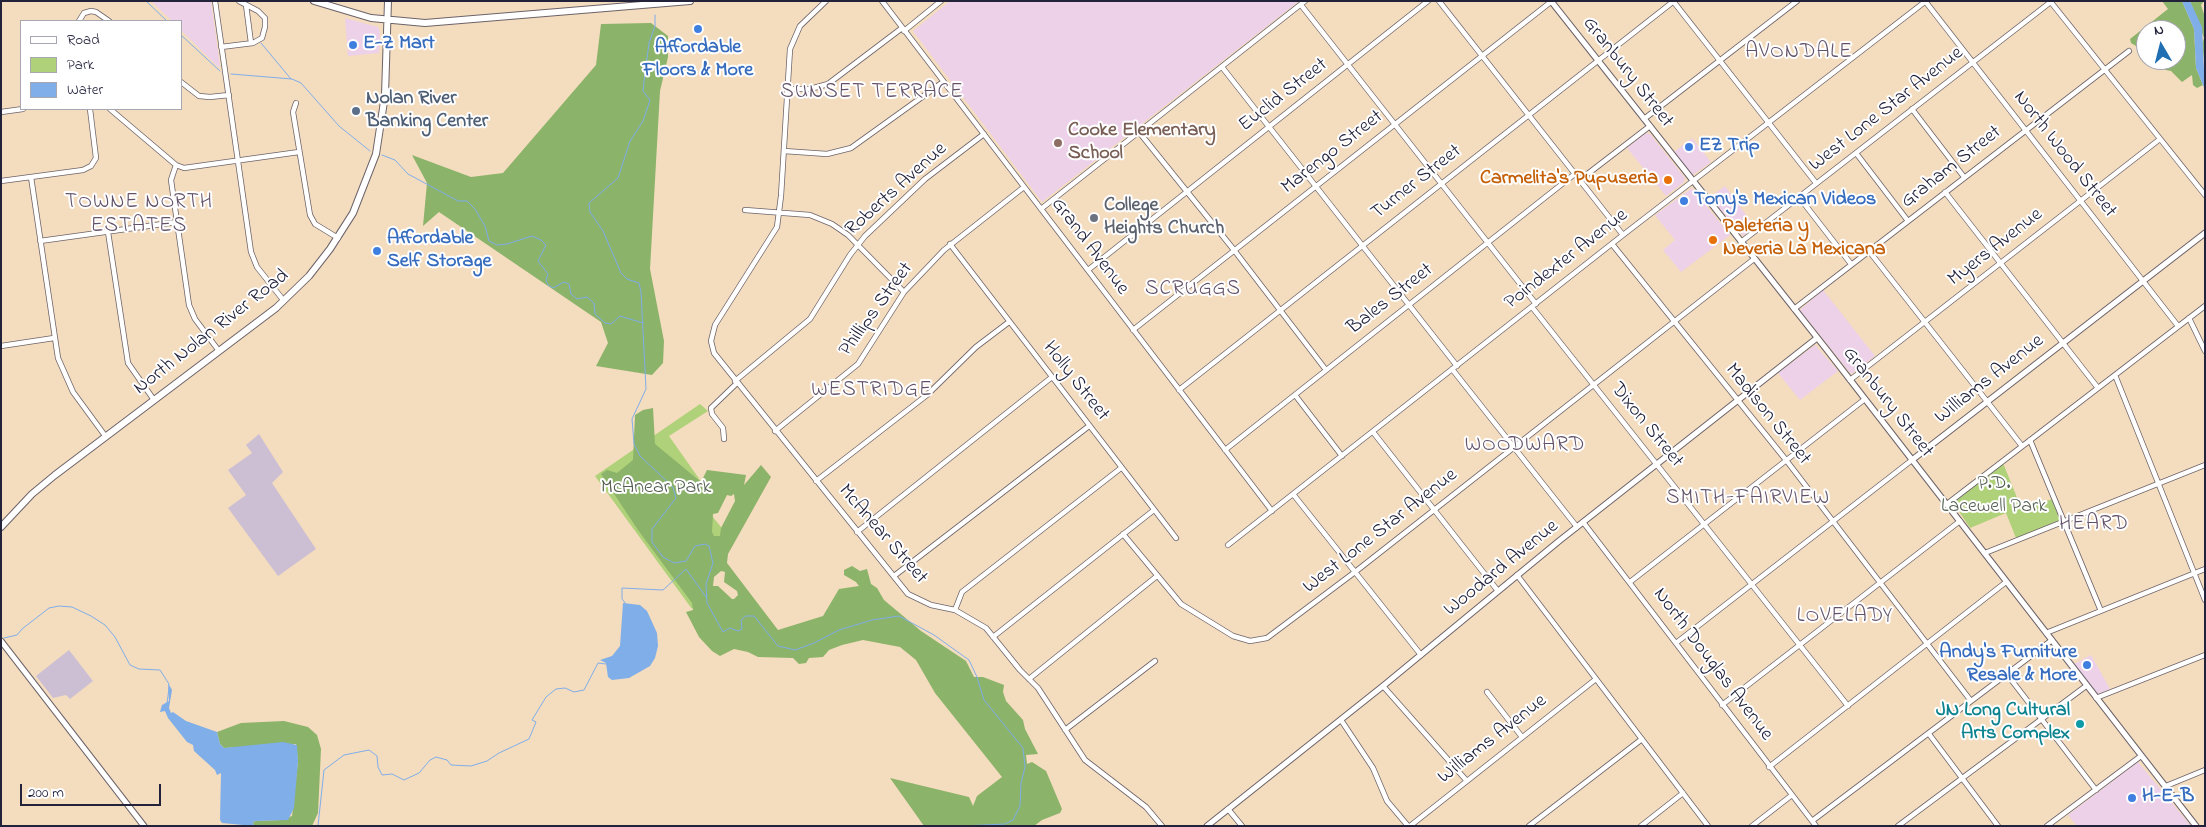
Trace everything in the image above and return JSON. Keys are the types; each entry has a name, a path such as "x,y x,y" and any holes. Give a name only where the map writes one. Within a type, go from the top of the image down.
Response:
{"main road":[{"path":"314,1 352,14 387,20 438,22 690,1"},
{"name":"North Nolan River Road","path":"1,527 32,494 284,301 320,263 338,238 362,194 377,148 386,95 388,1"}],"street":[{"path":"215,1 253,259 284,301"},
{"path":"222,47 251,43 262,38 266,23 262,14 239,1"},
{"path":"780,212 790,49 795,34 806,18 826,1"},
{"name":"Grand Avenue","path":"882,1 1272,511"},
{"path":"788,89 810,89 828,84 941,1"},
{"path":"1041,209 1305,1"},
{"name":"Euclid Street","path":"1088,270 1428,1"},
{"path":"1439,1 1530,114 1623,235"},
{"path":"1673,1 1816,183"},
{"name":"Turner Street","path":"1179,390 1673,1"},
{"path":"1644,119 1797,1"},
{"name":"North Wood Street","path":"1925,1 2178,326"},
{"name":"Poindexter Avenue","path":"1228,546 1454,367 1925,1"},
{"name":"Marengo Street","path":"1133,330 1552,2"},
{"name":"Granbury Street","path":"1552,2 1865,399 2196,826"},
{"path":"2051,2 2205,196"},
{"name":"West Lone Star Avenue","path":"1741,242 2051,2"},
{"path":"246,5 251,43"},
{"name":"Dixon Street","path":"1301,5 1488,242 1593,384 1848,706"},
{"path":"80,20 84,13 96,12 108,20"},
{"name":"Graham Street","path":"1794,309 2129,51"},
{"path":"1222,67 1409,305 1513,447 1576,527"},
{"path":"784,151 827,154 851,148 943,82"},
{"path":"182,83 199,96 228,95"},
{"path":"296,103 293,112 312,220 338,238"},
{"path":"1,112 20,109"},
{"path":"1,181 83,170 94,162 96,153 90,110"},
{"path":"111,110 176,165 189,168 300,152"},
{"path":"1912,110 1964,177"},
{"path":"1580,179 1650,126"},
{"path":"1139,132 1234,250 1326,370"},
{"name":"Roberts Avenue","path":"724,439 723,428 712,414 711,408 736,382 810,319 857,244 920,184 984,134"},
{"name":"Myers Avenue","path":"1850,380 2160,139"},
{"path":"1856,153 1908,221"},
{"path":"176,165 171,180 191,311 219,351"},
{"name":"Bales Street","path":"1225,450 1576,173"},
{"path":"31,177 54,338 60,364 73,392 106,437"},
{"name":"Phillips Street","path":"776,431 858,364 904,292 950,244 1024,187"},
{"path":"1945,192 2098,388"},
{"path":"1799,197 1851,264"},
{"path":"745,210 810,215 841,229 904,292"},
{"name":"McAnear Street","path":"780,212 774,233 717,321 711,336 714,352 736,382 908,594 931,605 955,610 986,628 1042,694 1090,765 1146,807 1162,826"},
{"path":"40,241 177,222"},
{"path":"108,232 128,363 154,400"},
{"name":"Williams Avenue","path":"1676,643 1832,520 2205,233"},
{"name":"Holly Street","path":"950,244 1176,538"},
{"name":"Madison Street","path":"1612,244 1786,460 1971,701"},
{"path":"1869,251 2022,446"},
{"name":"West Lone Star Avenue","path":"1123,534 1181,604 1233,636 1250,641 1267,638 1355,572 1754,259"},
{"path":"1946,504 2205,306"},
{"path":"2189,318 2205,351"},
{"path":"816,481 927,395 976,347 1009,322"},
{"path":"1,346 54,338"},
{"name":"Woodard Avenue","path":"1207,826 1383,686 1576,527 1817,338"},
{"path":"2115,375 2160,483 2205,600"},
{"path":"857,532 1052,378"},
{"path":"1295,395 1342,456"},
{"path":"1630,582 1865,399"},
{"path":"894,576 1089,426"},
{"path":"1373,432 1498,591"},
{"path":"2030,440 2101,611"},
{"path":"1985,553 2205,465"},
{"path":"955,610 962,592 1121,468"},
{"path":"1293,494 1421,655"},
{"path":"993,637 1154,510"},
{"path":"1722,705 1801,646 1960,521"},
{"name":"North Douglas Avenue","path":"1583,522 1816,826"},
{"path":"2046,633 2205,569"},
{"path":"1517,575 1708,826"},
{"path":"1029,679 1157,576"},
{"path":"1770,767 2006,582"},
{"path":"1812,821 2052,640"},
{"path":"1,641 144,826"},
{"path":"2096,698 2205,655"},
{"path":"1065,730 1155,661"},
{"path":"2006,673 2096,790"},
{"name":"Williams Avenue","path":"1409,826 1596,679"},
{"path":"1383,686 1466,780"},
{"path":"1898,826 2086,686"},
{"path":"1487,692 1522,737"},
{"path":"1341,720 1373,768 1388,801 1409,826"},
{"path":"1928,734 1998,826"},
{"path":"1529,826 1642,740"},
{"path":"2047,826 2141,756"},
{"path":"2166,786 2205,770"},
{"path":"1641,826 1683,793"},
{"path":"1752,826 1792,795"},
{"path":"1228,809 1242,826"}],"shaded area":[{"path":"151,1 211,1 220,66 218,67 182,31 182,20 171,20"},
{"name":"Cooke Elementary School","path":"950,1 1299,1 1042,202 913,31"},
{"path":"345,18 378,27 380,32 379,53 348,56"},
{"path":"1646,133 1650,134 1685,178 1684,182 1666,196 1627,148"},
{"path":"1692,138 1711,162 1693,175 1674,152"},
{"path":"1725,186 1755,227 1743,236 1710,197"},
{"path":"1692,188 1730,235 1681,272 1663,250 1675,240 1655,215"},
{"path":"1823,290 1875,356 1851,374 1800,310"},
{"path":"1815,345 1838,371 1800,400 1778,373"},
{"path":"259,434 283,472 272,483 316,549 278,576 228,508 246,495 228,470 252,453 246,445"},
{"path":"69,650 93,681 70,699 66,695 53,698 36,676"},
{"path":"2091,655 2110,689 2098,694 2074,664"},
{"name":"H-E-B","path":"2138,762 2191,826 2077,826 2068,815"}],"green space":[{"path":"2162,1 2182,1 2194,29 2196,68 2203,85 2197,88 2193,85 2192,75 2182,82 2171,71 2166,70 2186,70 2186,20 2154,20 2168,9"},
{"path":"2190,1 2204,1 2201,5 2205,17 2205,69 2202,43 2204,38"},
{"path":"651,23 668,36 668,57 660,91 650,269 664,341 663,363 652,375 596,366 608,343 601,322 439,212 423,226 427,183 412,155 471,177 503,173 596,65 601,24"},
{"path":"2136,34 2136,46 2131,43 2130,39"},
{"name":"McAnear Park","path":"700,404 708,411 669,436 707,490 699,500 734,543 692,609 595,476"},
{"path":"653,408 655,444 701,482 707,470 746,475 744,485 761,465 771,477 728,554 727,563 778,630 823,616 839,589 859,586 844,575 844,570 852,566 860,571 867,569 871,584 877,588 884,600 921,631 966,661 974,677 983,677 1004,685 1003,692 1006,701 1023,720 1025,729 1038,754 1026,755 1027,764 1032,762 1046,771 1062,809 1060,813 1042,820 1034,826 924,826 890,778 969,797 973,806 977,796 1002,777 935,693 916,660 900,647 863,640 842,645 829,650 823,657 809,658 806,663 799,664 793,658 758,657 748,652 734,649 720,656 712,651 699,637 686,612 693,610 692,603 638,530 601,474 607,470 617,473 633,460 635,415 643,410","holes":["734,494 735,501 721,528 720,536 714,536 712,532 713,514 718,513 727,495 731,496","721,571 725,572 724,582 737,591 738,595 734,599 718,586 713,586 714,577"]},
{"name":"P.D. Lacewell Park","path":"2003,463 2022,510 2052,499 2060,520 2016,538 2006,513 1970,528 1953,502"},
{"path":"284,721 308,727 317,735 321,749 318,813 312,826 254,826 253,822 256,821 281,820 292,816 298,761 296,744 224,748 220,744 217,732 241,723"}],"water":[{"path":"2182,1 2190,1 2202,27 2205,90 2196,68 2194,29"},
{"path":"623,603 640,605 647,611 657,633 658,646 655,658 650,666 629,678 612,680 608,677 606,663 600,660 612,656 620,646"},
{"path":"168,683 172,690 169,708 171,713 173,712 186,721 217,732 220,744 224,748 283,742 297,745 298,761 294,808 288,820 256,821 253,822 254,826 222,823 220,820 221,773 217,775 215,770 194,751 193,745 187,742 168,718 165,711 160,712 162,705 169,701"}],"waterway":[{"path":"146,1 166,20"},
{"path":"655,15 655,26 649,43 643,91 650,100 643,121 630,141 618,178 589,203 590,212 603,231 621,273 627,279 639,283 641,292 646,389 632,419 634,444 640,456 673,487 676,498 652,529 652,542 663,557 674,563 686,561 695,546 705,544 709,546 713,563 706,584 707,603 723,632 730,628 738,631 742,629 741,620 746,616 754,616 778,646 795,650 839,630 872,620 899,616 934,635 969,660 977,677 984,700 1023,748 1025,767 1021,783 1020,806 1013,820 1005,824 962,826"},
{"path":"182,36 220,71"},
{"path":"261,43 291,79"},
{"path":"231,74 292,79 301,83 339,126 370,151"},
{"path":"382,155 395,160 408,174 458,201 467,201 475,209 485,226 489,241 497,245 507,244 532,236 541,240 546,245 538,261 548,274 546,280 548,285 553,288 564,282 569,284 571,294 577,299 587,297 594,303 595,314 605,323 611,324 620,316 643,323"},
{"path":"626,604 622,599 622,588 663,590 686,569 706,597"},
{"path":"4,638 17,635 49,608 59,606 72,607 105,625 115,637 130,665 139,669 160,670 169,684"},
{"path":"318,826 324,770 344,755 369,750 377,756 378,767 382,775 392,774 404,780 419,773 430,760 436,757 447,760 451,765 471,766 487,761 499,753 529,739 536,722 532,720 546,697 556,689 565,688 574,692 584,690 598,663 606,664"},
{"path":"167,704 169,688"}],"place":[{"name":"Affordable Floors & More","path":"698,29"},
{"name":"E-Z Mart","path":"353,45"},
{"name":"Nolan River Banking Center","path":"356,111"},
{"name":"Cooke Elementary School","path":"1058,143"},
{"name":"EZ Trip","path":"1689,147"},
{"name":"Carmelita's Pupuseria","path":"1668,180"},
{"name":"Tony's Mexican Videos","path":"1684,201"},
{"name":"College Heights Church","path":"1094,218"},
{"name":"Paleteria y Neveria La Mexicana","path":"1713,240"},
{"name":"Affordable Self Storage","path":"377,251"},
{"name":"Andy's Furniture Resale & More","path":"2087,665"},
{"name":"JN Long Cultural Arts Complex","path":"2080,724"},
{"name":"H-E-B","path":"2132,798"}],"district":[{"name":"AVONDALE","path":"1799,54"},
{"name":"SUNSET TERRACE","path":"872,94"},
{"name":"TOWNE NORTH ESTATES","path":"139,216"},
{"name":"SCRUGGS","path":"1193,291"},
{"name":"WESTRIDGE","path":"872,392"},
{"name":"WOODWARD","path":"1525,447"},
{"name":"SMITH-FAIRVIEW","path":"1748,500"},
{"name":"HEARD","path":"2094,526"},
{"name":"LOVELADY","path":"1845,618"}]}
